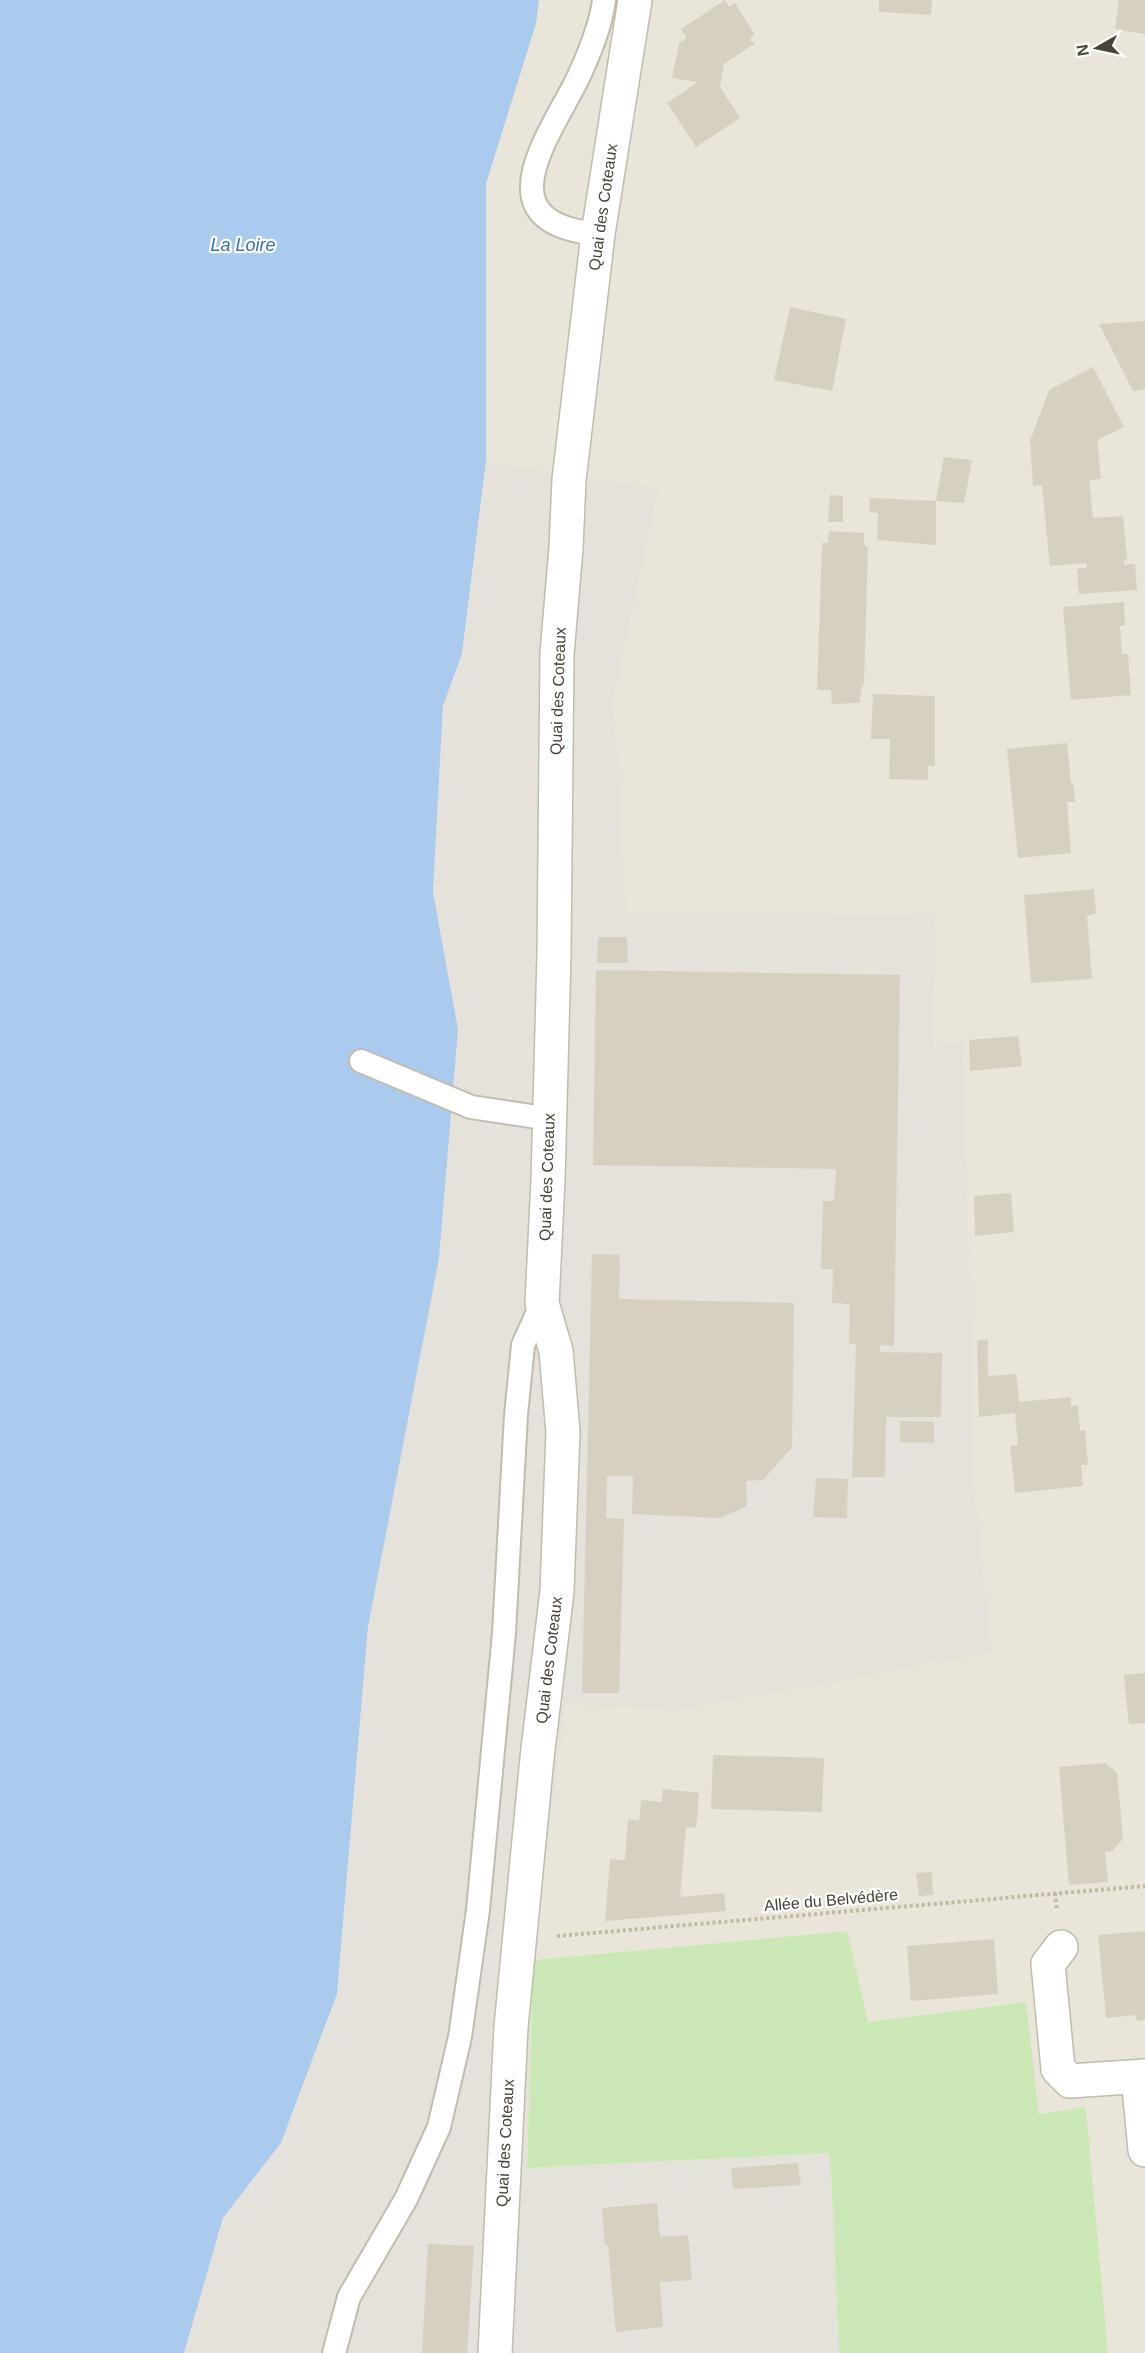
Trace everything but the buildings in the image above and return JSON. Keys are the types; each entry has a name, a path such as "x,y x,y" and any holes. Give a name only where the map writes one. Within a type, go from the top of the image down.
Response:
{"street":[{"name":"Quai des Coteaux","path":"495,2353 511,2026 537,1758 557,1590 563,1432 556,1351 542,1303 550,1119 557,654 569,480 598,234 635,0"},
{"path":"1060,1947 1048,1964 1058,2069 1070,2081 1142,2077 1145,2150"}],"lane":[{"path":"598,234 563,229 546,218 536,206 531,184 534,165 542,144 578,77 595,38 604,0"},
{"path":"361,1061 471,1107 550,1119"},
{"path":"334,2353 349,2296 406,2199 439,2127 460,2037 478,1910 504,1633 516,1415 523,1345 542,1303"}],"path":[{"name":"Allée du Belvédère","path":"520,1939 1145,1886"}],"shaded area":[{"path":"539,0 1145,0 1145,2353 1108,2353 1086,2107 1039,2114 1025,2002 867,2022 847,1931 533,1960 566,1705 674,1711 993,1651 975,1493 964,1043 934,1048 936,914 626,912 614,699 659,489 486,461 486,184 536,24"},
{"path":"486,461 659,489 614,699 626,912 936,914 934,1047 964,1042 975,1493 993,1652 674,1711 566,1705 533,1960 527,2168 830,2153 839,2353 184,2353 223,2218 281,2143 337,1994 368,1627 458,1030 433,892 443,706 462,654"}],"green space":[{"path":"847,1931 868,2022 1026,2002 1039,2114 1086,2107 1108,2353 839,2353 830,2153 527,2168 533,1960"}],"water":[{"name":"La Loire","path":"0,0 539,0 536,24 486,184 486,461 462,654 443,706 433,892 458,1029 439,1258 368,1627 337,1994 281,2143 223,2218 184,2353 0,2353"}]}
